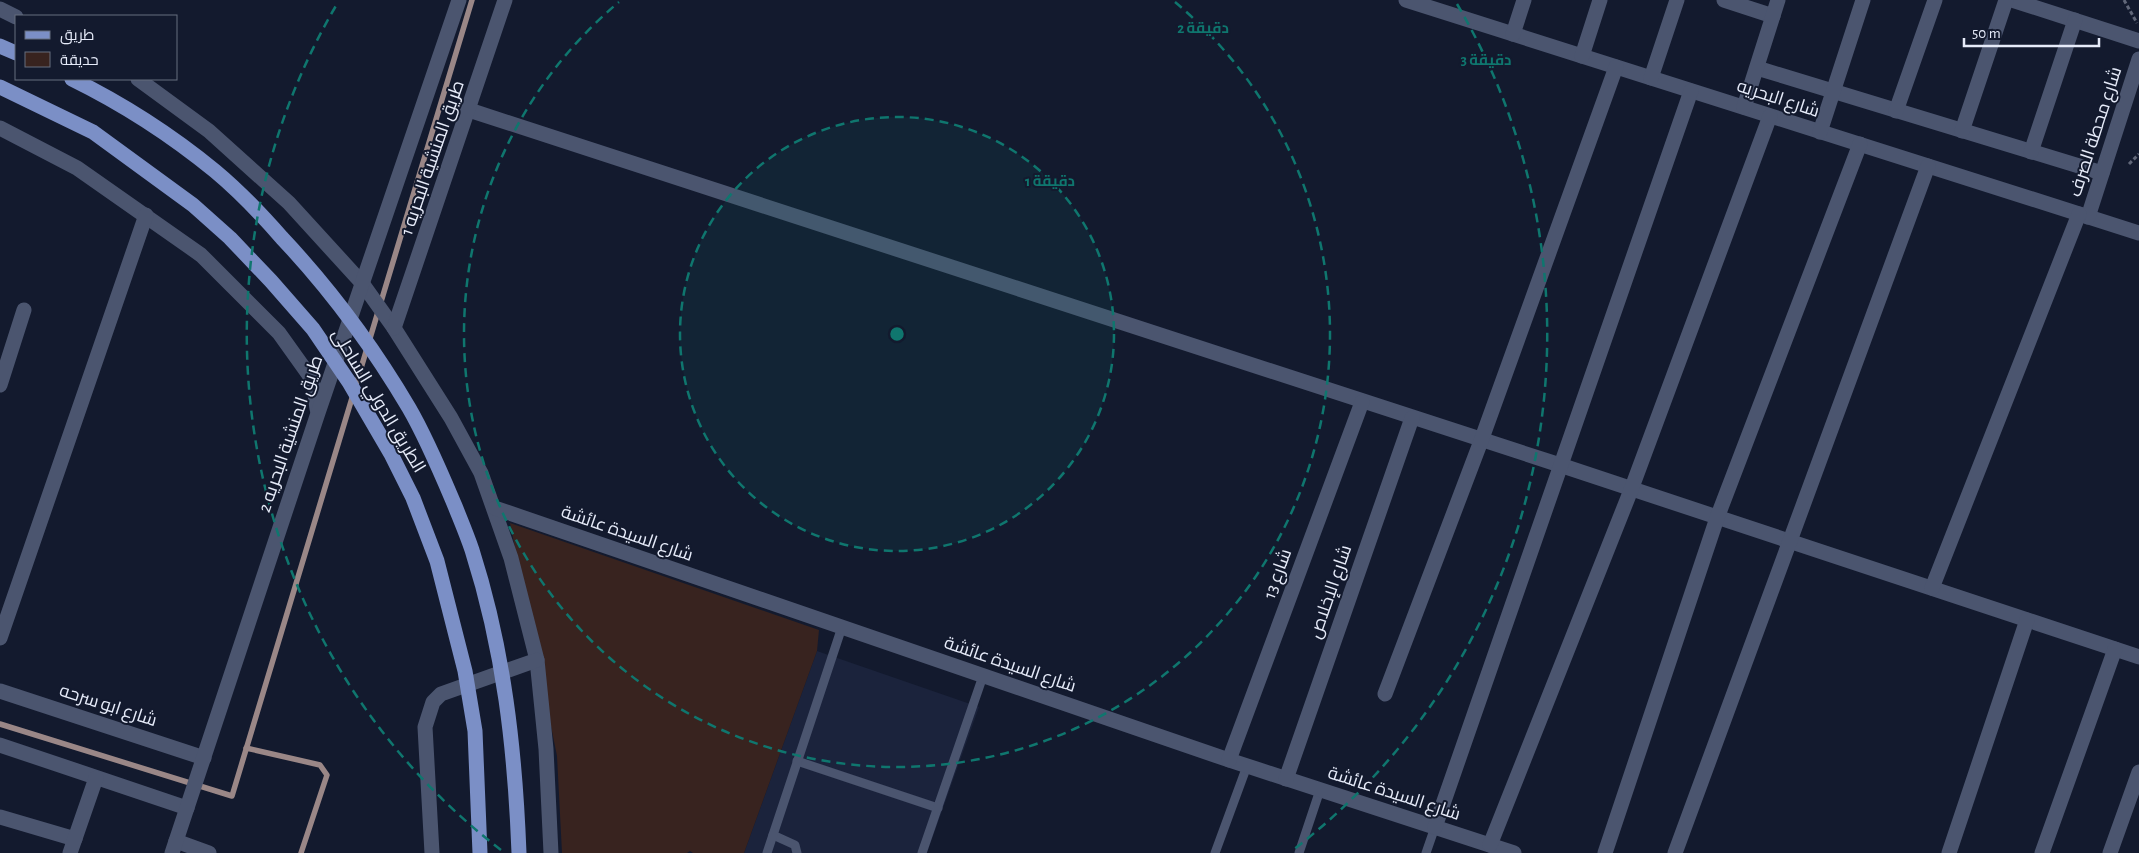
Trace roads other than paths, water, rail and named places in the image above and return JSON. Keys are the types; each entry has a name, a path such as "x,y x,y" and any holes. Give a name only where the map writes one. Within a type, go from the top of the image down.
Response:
{"main road":[{"path":"0,46 15,53"},
{"name":"الطريق الدولي الساحلى","path":"74,80 111,98 180,144 216,172 257,210 336,300 409,407 428,444 472,549 488,608 500,660 511,725 519,853"},
{"name":"الطريق الدولي الساحلى","path":"0,87 93,132 193,205 230,238 271,281 313,329 349,382 391,454 412,498 436,561 464,671 475,731 480,853"}],"street":[{"name":"طريق المنشية البحريه 2","path":"174,847 318,413 459,0"},
{"name":"طريق المنشية البحريه 1","path":"394,328 505,0"},
{"name":"شارع البحريه","path":"1406,0 1433,4 1512,34 2139,233"},
{"path":"1512,34 1524,0"},
{"path":"1582,56 1600,0"},
{"path":"1651,78 1677,0"},
{"path":"1724,0 1773,16"},
{"path":"1744,108 1778,0"},
{"path":"1820,132 1863,0"},
{"path":"1896,111 1935,0"},
{"path":"1962,131 2006,0"},
{"path":"2012,0 2139,41"},
{"path":"0,9 15,16"},
{"path":"2031,152 2075,20"},
{"name":"شارع محطة الصرف","path":"1932,588 2102,173 2139,59"},
{"path":"1385,694 1481,440 1616,66"},
{"path":"1757,68 2102,173"},
{"path":"139,80 209,130 289,203 362,283 394,328 451,418 481,473 495,508 511,558 537,660 546,749 551,853"},
{"path":"1435,827 1691,91"},
{"path":"469,110 1560,465 2139,657"},
{"path":"1490,845 1631,490 1770,116"},
{"path":"0,128 77,168 146,214 201,255 279,332 310,375 318,413"},
{"path":"1606,853 1717,518 1860,144"},
{"path":"1675,853 1928,166"},
{"path":"0,638 146,214"},
{"path":"0,385 24,310"},
{"name":"شارع 13","path":"1229,760 1362,402"},
{"name":"شارع الإخلاص","path":"1286,778 1412,418"},
{"name":"شارع السيدة عائشة","path":"495,508 1229,760 1514,853"},
{"path":"1948,853 2027,620"},
{"path":"2042,853 2114,649"},
{"path":"432,853 425,727 433,702 441,694 537,660"},
{"name":"شارع ابو سرحه","path":"0,691 204,758"},
{"path":"0,745 187,808"},
{"path":"2110,853 2139,772"},
{"path":"70,853 96,778"},
{"path":"0,817 75,838"},
{"path":"174,847 209,853"}],"lane":[{"path":"767,853 842,627"},
{"path":"922,853 983,676"},
{"path":"797,761 938,808"},
{"path":"1215,853 1247,766"},
{"path":"1299,853 1320,790"},
{"path":"1426,853 1435,827"},
{"path":"773,835 796,845 798,853"}],"waterway":[{"path":"0,724 232,796 472,0"},
{"path":"246,748 320,765 327,775 301,853"}]}
